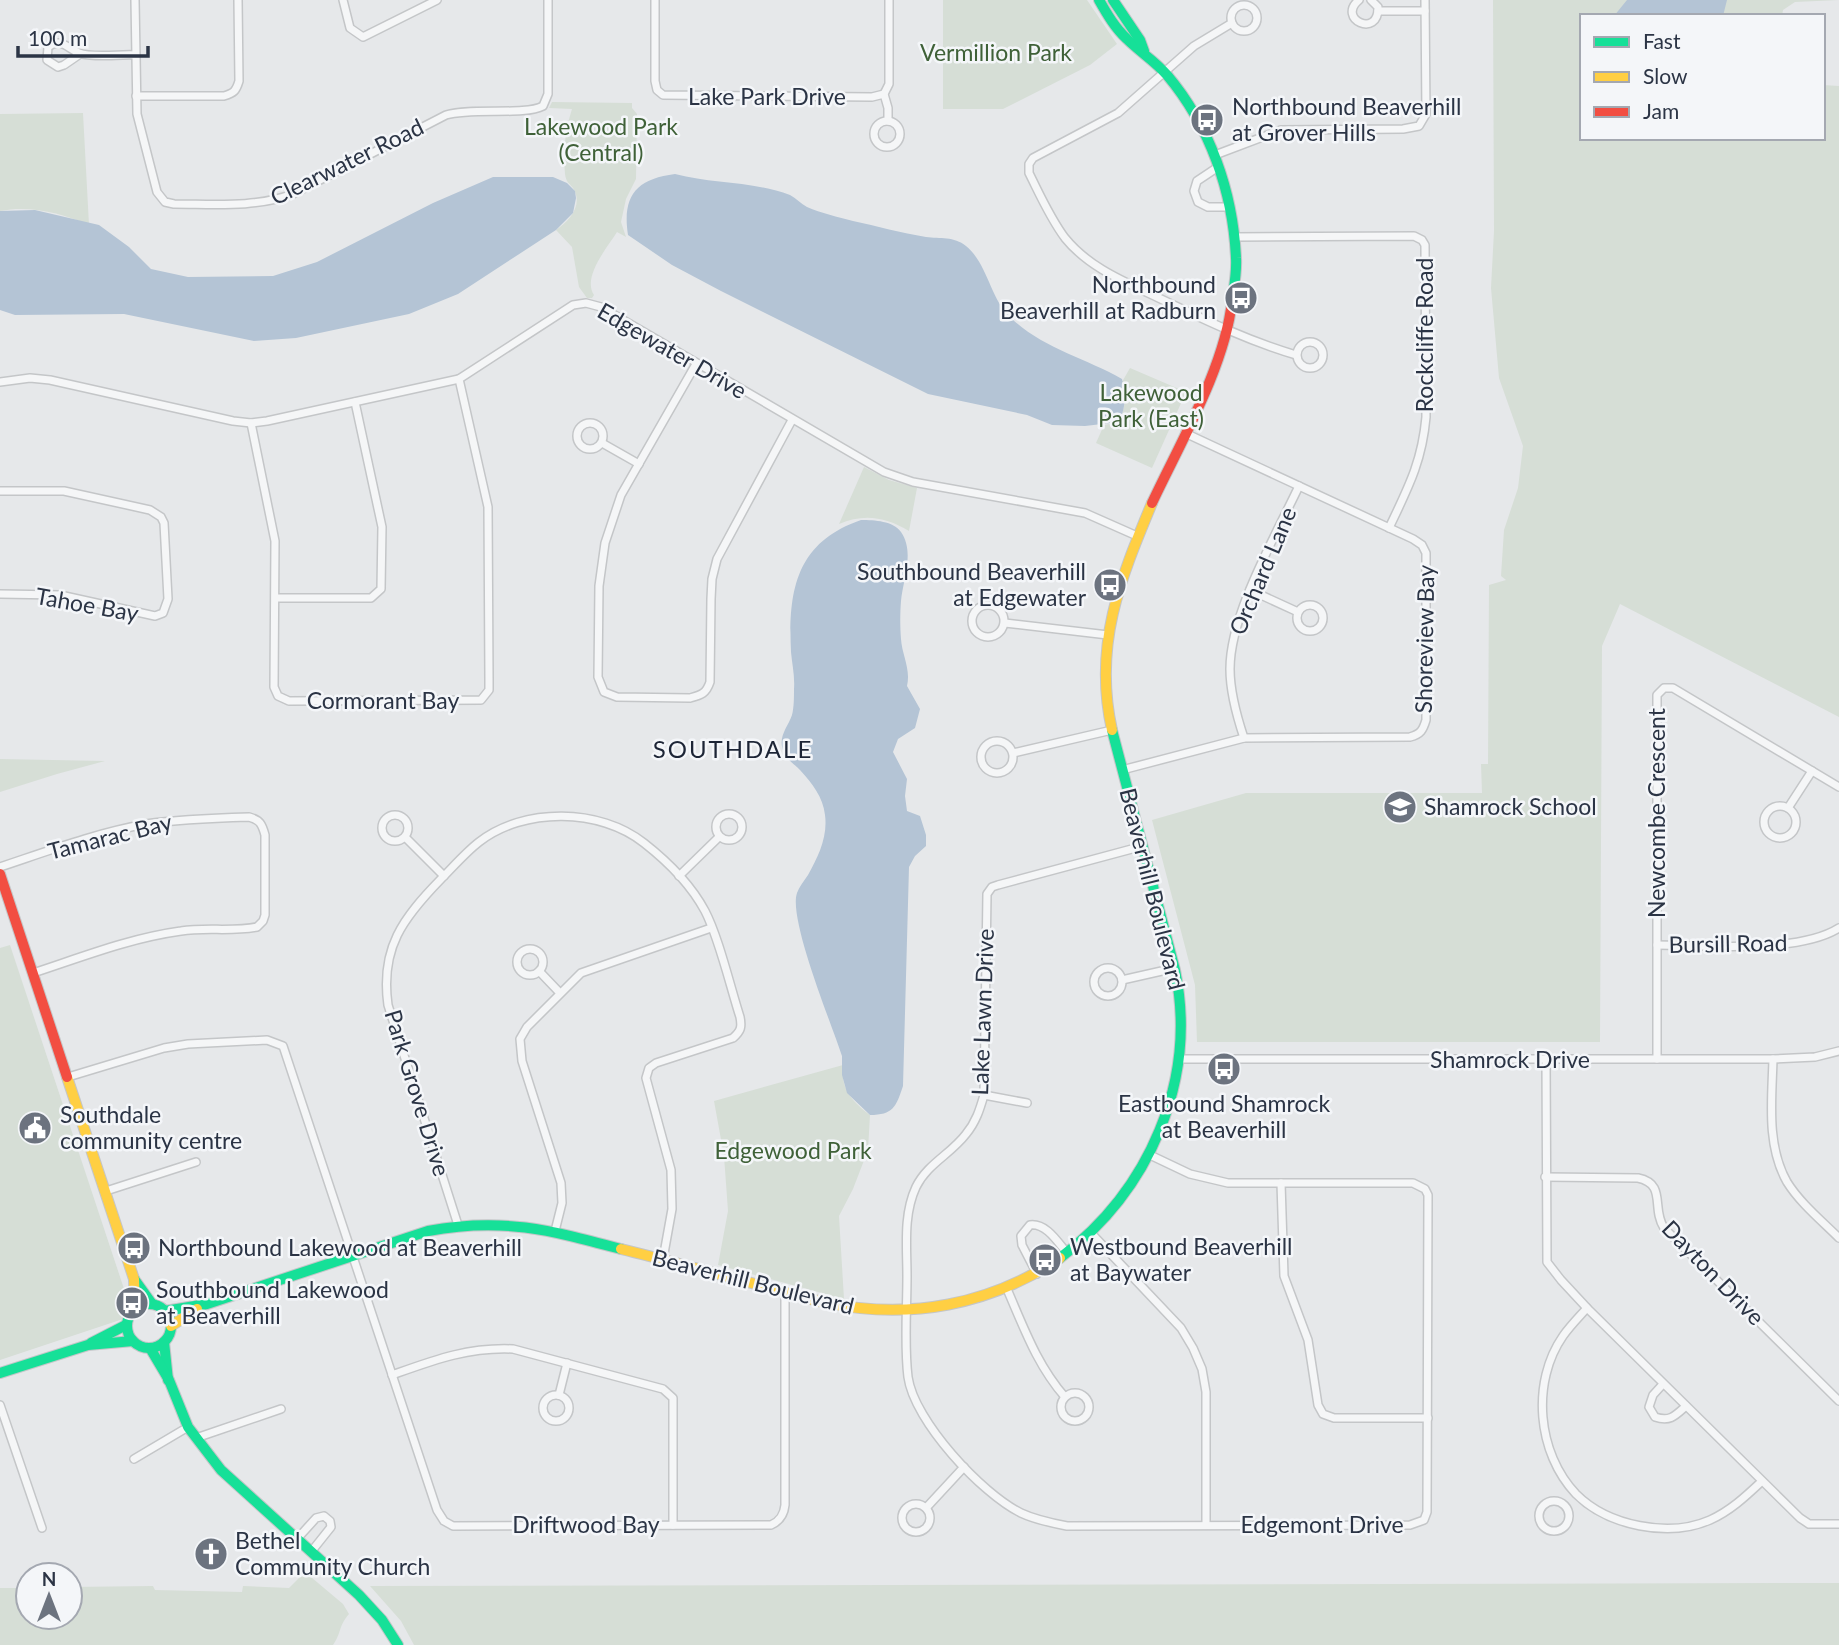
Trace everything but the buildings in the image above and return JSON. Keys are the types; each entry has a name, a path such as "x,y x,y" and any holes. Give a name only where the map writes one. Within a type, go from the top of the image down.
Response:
{"street":[{"name":"Clearwater Road","path":"135,0 137,114 157,192 165,202 252,204 293,194 446,115 470,110 530,110 543,106 548,94 548,0"},
{"path":"136,96 232,94 239,81 238,0"},
{"path":"343,0 350,28 363,37 437,0"},
{"name":"Lake Park Drive","path":"655,0 655,81 657,90 663,95 872,97 884,94"},
{"path":"888,121 884,94 889,84 889,0"},
{"name":"Beaverhill Boulevard","path":"165,1311 207,1304 428,1231 458,1225 502,1223 531,1225 855,1309 907,1311 951,1306 1007,1289 1037,1274 1091,1233 1119,1203 1150,1155 1173,1093 1182,1021 1175,968 1112,730 1104,681 1108,635 1119,584 1137,536 1219,359 1236,285 1230,207 1215,155 1200,125 1164,73 1116,26 1099,0"},
{"name":"Beaverhill Boulevard","path":"1113,0 1145,52"},
{"path":"1359,0 1352,11 1359,23 1372,23 1378,11 1371,0"},
{"path":"1215,155 1281,130 1403,130 1419,126 1426,114 1425,0"},
{"path":"1378,11 1425,11"},
{"path":"1232,23 1204,38 1118,113 1033,158 1028,173 1066,239 1085,258 1106,273 1227,331 1296,355"},
{"path":"80,54 58,67 47,60 48,47 54,43 67,45 80,54 135,55"},
{"path":"1218,167 1197,181 1194,191 1198,202 1208,207 1230,207"},
{"name":"Rockcliffe Road","path":"1234,237 1414,236 1425,245 1424,444 1419,462 1389,528"},
{"name":"Edgewater Drive","path":"0,382 30,378 50,380 251,423 459,379 573,305 586,303 601,307 792,420 898,477 1085,513 1137,536"},
{"path":"696,364 612,517 600,568 599,684 604,692 617,697 690,698 702,695 707,690 710,682 712,579 718,559 724,543 792,420"},
{"name":"Cormorant Bay","path":"251,423 274,527 275,692 283,699 481,699 486,696 489,678 488,507 459,379"},
{"path":"276,598 371,598 381,589 382,527 355,402"},
{"name":"Shoreview Bay","path":"1122,770 1244,738 1410,737 1418,735 1426,720 1426,553 1422,545 1185,433"},
{"path":"602,443 639,464"},
{"name":"Orchard Lane","path":"1244,738 1230,670 1238,623 1250,590 1299,486"},
{"name":"Tahoe Bay","path":"0,491 64,491 157,513 164,523 168,599 163,613 155,616 60,595 0,594"},
{"path":"1250,590 1298,612"},
{"path":"990,604 1002,610 1005,623 998,634 986,637 975,631 972,618 978,607 990,604"},
{"path":"1005,623 1108,635"},
{"name":"Newcombe Crescent","path":"1657,1059 1657,695 1664,688 1673,688 1839,787"},
{"path":"1013,753 1112,730"},
{"path":"994,741 1004,742 1013,753 1011,764 1003,772 992,772 981,760 982,750 994,741"},
{"path":"1788,808 1812,771"},
{"path":"1779,806 1788,808 1795,817 1795,828 1783,838 1772,836 1764,824 1766,814 1779,806"},
{"name":"Tamarac Bay","path":"0,867 94,836 144,825 186,819 249,817 262,825 265,835 265,915 257,927 157,935 33,973"},
{"name":"Park Grove Drive","path":"458,1225 388,1005 388,960 395,937 413,908 480,841 524,821 561,817 584,818 624,831 644,843 679,876 704,910 742,1026 733,1038 656,1063 649,1068 646,1077 667,1147 671,1170 671,1222 663,1259"},
{"path":"679,876 719,836"},
{"path":"405,837 444,876"},
{"name":"Lake Lawn Drive","path":"907,1311 909,1206 925,1172 970,1129 984,1095 987,894 998,885 1143,846"},
{"path":"0,874 134,1279 135,1308"},
{"path":"555,1231 562,1203 561,1183 520,1051 520,1040 527,1027 581,973 711,928"},
{"name":"Bursill Road","path":"1657,945 1778,945 1804,942 1839,928"},
{"path":"1122,980 1175,968"},
{"path":"1105,969 1117,972 1122,980 1120,989 1108,997 1099,994 1094,986 1097,973 1105,969"},
{"path":"539,971 561,993"},
{"name":"Driftwood Bay","path":"68,1077 164,1048 188,1044 267,1040 283,1046 437,1510 444,1521 453,1525 771,1525 783,1516 785,1504 785,1292"},
{"name":"Shamrock Drive","path":"1179,1059 1773,1059 1839,1051"},
{"path":"1773,1059 1772,1120 1774,1146 1779,1164 1798,1196 1839,1238"},
{"path":"1546,1060 1547,1262 1587,1308 1800,1518 1809,1524 1839,1524"},
{"path":"984,1095 1027,1104"},
{"name":"Edgemont Drive","path":"907,1311 908,1379 925,1419 964,1467 1003,1502 1020,1513 1044,1522 1067,1525 1418,1524 1427,1512 1428,1195 1425,1189 1413,1183 1228,1183 1190,1174 1150,1155"},
{"path":"106,1191 196,1162"},
{"name":"Dayton Drive","path":"1545,1177 1648,1180 1656,1190 1658,1210 1664,1228 1839,1401"},
{"path":"1281,1183 1284,1276 1308,1340 1318,1405 1323,1414 1334,1418 1428,1418"},
{"path":"1037,1274 1022,1245 1021,1236 1030,1224 1037,1224 1045,1229 1067,1252"},
{"path":"1091,1233 1181,1328 1194,1348 1202,1368 1206,1392 1206,1525"},
{"path":"134,1279 152,1304 165,1311 171,1326 164,1342 169,1380"},
{"path":"1007,1289 1039,1362 1048,1378 1065,1397"},
{"path":"152,1304 135,1308 127,1325 133,1341 143,1348 164,1342"},
{"name":"Beaverhill Boulevard","path":"171,1326 207,1304"},
{"path":"1587,1308 1562,1337 1550,1362 1543,1387 1542,1414 1548,1444 1559,1469 1576,1494 1628,1523 1665,1528 1684,1527 1708,1521 1726,1512 1761,1482"},
{"path":"88,1345 102,1335 127,1325"},
{"path":"0,1373 88,1345 133,1341"},
{"path":"150,1348 169,1380 188,1427 221,1471 368,1604 398,1645"},
{"path":"392,1375 444,1357 490,1348 513,1349 663,1389 672,1395 673,1525"},
{"path":"559,1395 567,1363"},
{"path":"1663,1384 1653,1395 1649,1407 1655,1417 1665,1420 1674,1418 1686,1406"},
{"path":"0,1405 42,1528"},
{"path":"196,1438 281,1409"},
{"path":"134,1459 188,1427"},
{"path":"926,1508 964,1467"},
{"path":"1565,1505 1576,1494"},
{"path":"1556,1501 1565,1505 1570,1515 1567,1525 1558,1531 1543,1527 1539,1518 1543,1505 1556,1501"},
{"path":"297,1539 316,1518 324,1516 330,1521 331,1527 311,1552"}],"green space":[{"name":"Vermillion Park","path":"943,0 1087,0 1117,44 1090,65 1003,109 943,109"},
{"path":"1493,0 1839,0 1795,2 1783,10 1782,14 1580,14 1580,140 1825,140 1825,85 1839,86 1839,717 1620,604 1602,646 1600,1042 1197,1042 1195,985 1152,820 1246,793 1482,793 1481,764 1488,764 1489,585 1506,580 1501,576 1504,530 1518,488 1523,446 1499,378 1491,288 1494,231"},
{"name":"Lakewood Park (Central)","path":"552,102 632,103 637,114 636,179 626,199 621,222 626,237 617,232 597,263 591,280 594,295 592,298 587,298 579,287 572,247 556,230 574,212 577,200 566,179 564,166 566,133 572,109 549,108"},
{"path":"83,113 89,225 46,211 0,211 0,114"},
{"name":"Lakewood Park (East)","path":"1130,368 1186,392 1152,468 1096,443 1104,425 1119,422 1125,402 1122,382"},
{"path":"864,467 889,480 917,488 909,531 892,522 875,518 857,518 839,524"},
{"path":"0,759 105,761 0,792"},
{"name":"Southdale community centre","path":"10,945 130,1307 123,1319 0,1360 0,948"},
{"name":"Edgewood Park","path":"843,1065 844,1081 849,1094 870,1115 868,1150 839,1216 844,1299 718,1265 728,1211 724,1156 714,1101"},
{"path":"305,1572 343,1604 349,1614 333,1645 0,1645 0,1588 14,1588 14,1631 84,1631 84,1587 153,1586 155,1590 242,1592 243,1586 289,1588"},
{"path":"1839,1583 1839,1645 414,1645 401,1621 370,1586"}],"water":[{"path":"1627,0 1727,0 1724,14 1616,14"},
{"path":"675,174 776,190 790,195 807,207 830,215 907,234 952,239 961,243 979,262 998,301 1011,318 1050,345 1122,379 1125,401 1119,422 1085,426 1052,425 1027,415 928,394 672,265 628,235 627,210 630,200 641,185"},
{"path":"493,177 553,177 567,183 575,191 573,213 556,230 458,294 409,314 296,338 254,341 124,314 15,315 0,310 0,211 35,210 99,225 129,247 151,269 188,277 273,276 317,262 433,203"},
{"path":"861,520 889,523 898,528 907,548 901,606 901,639 908,674 907,686 920,709 915,728 898,739 893,752 907,779 907,811 920,816 926,835 926,846 915,856 909,867 903,1086 893,1108 884,1113 870,1115 847,1093 842,1075 842,1056 805,948 796,906 797,893 824,839 824,808 816,791 786,756 782,745 793,709 791,629 795,588 810,555 823,541 839,529"}],"traffic: fast":[{"path":"1099,0 1123,35 1167,75 1196,116 1207,138 1224,185 1234,233 1236,269 1232,301"},
{"path":"1113,0 1140,40 1144,51"},
{"path":"1060,1258 1091,1231 1119,1200 1142,1167 1160,1130 1172,1092 1179,1052 1180,1011 1175,970 1112,730"},
{"path":"165,1311 207,1304 428,1231 455,1227 479,1225 526,1228 621,1249"},
{"path":"134,1279 152,1304"},
{"path":"149,1304 158,1305 165,1310 170,1317 171,1326 170,1335 165,1342 158,1347 149,1348 140,1347 133,1342 128,1335 127,1326 128,1317 133,1310 140,1305 149,1304"},
{"path":"91,1343 126,1325"},
{"path":"0,1373 88,1345 133,1341"},
{"path":"164,1342 168,1380"},
{"path":"150,1348 169,1380 188,1427 221,1470 359,1595 382,1620 398,1645"}],"traffic: slow":[{"path":"1112,730 1107,699 1108,641 1120,586 1152,503"},
{"path":"67,1077 134,1279 135,1308"},
{"path":"621,1249 818,1301 889,1310 919,1309 977,1297 1006,1287 1060,1258"},
{"path":"171,1326 197,1309"}],"traffic: jam":[{"path":"1152,503 1211,378 1228,326 1232,301"},
{"path":"0,874 67,1077"}],"place":[{"name":"Northbound Beaverhill at Grover Hills","path":"1207,120"},
{"name":"Northbound Beaverhill at Radburn","path":"1241,298"},
{"name":"Southbound Beaverhill at Edgewater","path":"1110,585"},
{"name":"Shamrock School","path":"1400,807"},
{"name":"Eastbound Shamrock at Beaverhill","path":"1224,1069"},
{"name":"Southdale community centre","path":"35,1128"},
{"name":"Northbound Lakewood at Beaverhill","path":"134,1248"},
{"name":"Westbound Beaverhill at Baywater","path":"1045,1260"},
{"name":"Southbound Lakewood at Beaverhill","path":"132,1303"},
{"name":"Bethel Community Church","path":"211,1554"}],"district":[{"name":"SOUTHDALE","path":"733,750"}]}
